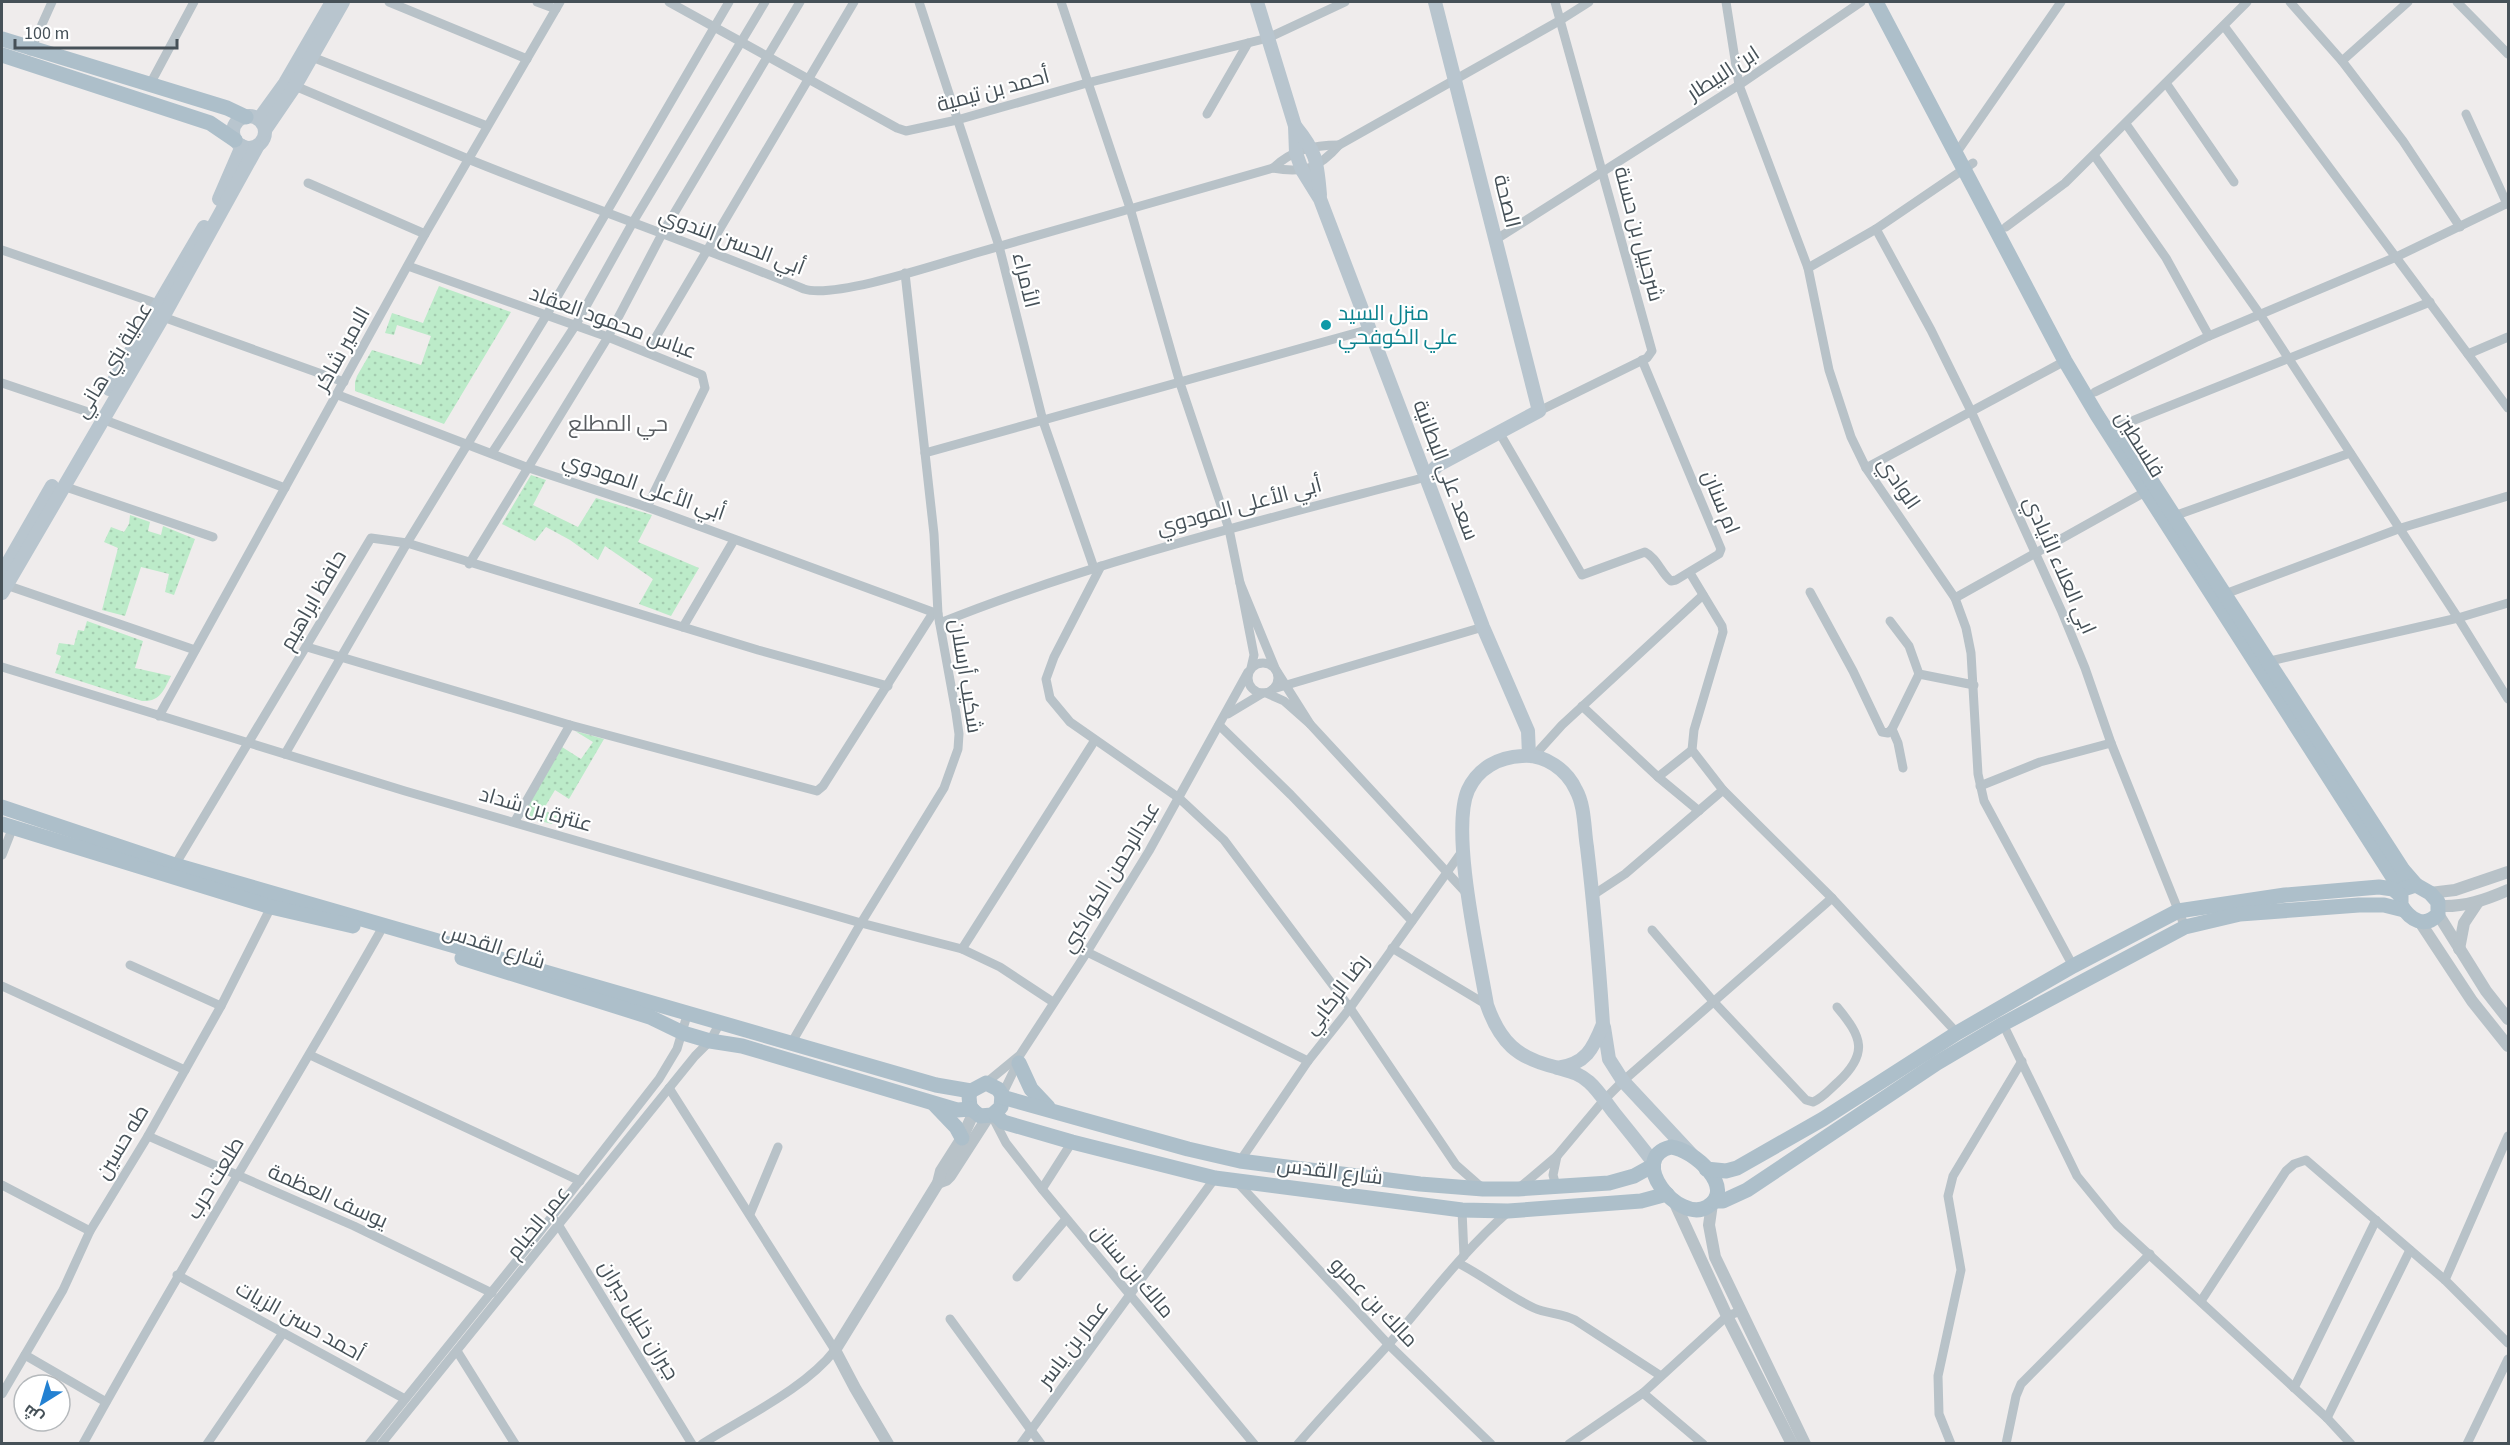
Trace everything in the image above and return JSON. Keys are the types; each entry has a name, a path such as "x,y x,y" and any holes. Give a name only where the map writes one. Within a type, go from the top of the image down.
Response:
{"main road":[{"path":"257,122 285,83 332,2"},
{"path":"160,311 207,222 239,143 235,125 257,122 296,86 343,2"},
{"name":"سعد علي البطانية","path":"1257,2 1295,126 1296,153 1302,170 1320,199 1483,627 1528,731 1532,756"},
{"name":"الصحة","path":"1435,2 1539,411"},
{"name":"فلسطين","path":"1876,2 1960,146"},
{"name":"فلسطين","path":"1887,2 2065,361 2145,492 2225,594 2263,662 2387,865 2411,890"},
{"path":"2,39 29,55 126,97 210,123 239,143 257,147"},
{"path":"2,55 29,55 149,86 227,108 257,122"},
{"name":"عطية بني هاني","path":"3,584 63,486 98,416 257,147 264,140 257,122"},
{"name":"سعد علي البطانية","path":"1295,126 1312,147 1317,165 1320,199"},
{"name":"فلسطين","path":"1969,166 2006,227 2096,393 2174,516 2186,545 2403,870 2411,890"},
{"name":"أبي الأعلى المودوي","path":"1426,477 1438,465 1539,411"},
{"path":"3,584 98,416"},
{"path":"1706,1169 1726,1171 1737,1168 1957,1033 2073,966 2178,911 2285,895 2379,887 2411,890 2439,910 2429,922 2420,922 2404,910 2384,905 2359,905 2240,914 2185,927 2003,1024 1937,1063 1747,1190 1723,1201 1714,1202 1704,1209 1687,1209 1670,1196 1654,1176 1652,1164 1589,1082 1569,1070 1557,1068 1517,1052 1503,1040 1494,1025 1487,1005 1462,850 1464,804 1468,789 1479,774 1493,763 1508,757 1532,756 1557,766 1569,777 1577,791 1581,802 1593,895 1603,1024 1610,1059 1623,1081 1706,1169 1718,1188 1714,1202"},
{"path":"2,807 175,865 936,1085 971,1091 986,1083 993,1085 1002,1096 1177,1146 1240,1161 1419,1184 1518,1189 1624,1180 1644,1172 1659,1152 1671,1147 1692,1155"},
{"name":"شارع القدس","path":"7,826 271,907 380,932 650,1017 682,1033 710,1041 742,1046 957,1110 984,1114 1003,1122 1072,1142 1215,1178 1462,1210 1508,1211 1649,1201 1670,1196"},
{"path":"2379,887 2386,877 2387,865"},
{"path":"2404,910 2411,890"},
{"path":"1557,1068 1582,1061 1597,1039 1603,1024"},
{"path":"1019,1059 1031,1089 1053,1111"},
{"path":"971,1091 969,1102 984,1114 1001,1107 1002,1096"},
{"path":"933,1103 956,1127 962,1138"},
{"path":"1773,1148 1781,1166"}],"street":[{"path":"29,55 52,2"},
{"path":"149,86 194,2"},
{"path":"389,2 527,59"},
{"path":"537,2 558,5"},
{"name":"أحمد بن تيمية","path":"669,2 716,25 906,131 957,120 1087,83 1268,38 1345,2"},
{"path":"285,754 407,543 546,316 604,212 729,2"},
{"path":"492,453 575,326 633,222 765,2"},
{"path":"469,564 526,467 608,337 663,232 800,2"},
{"path":"648,352 854,2"},
{"name":"الأمراء","path":"919,2 999,246 1042,421 1097,567"},
{"path":"1061,2 1130,208 1180,383 1229,529 1254,655 1248,682 1250,686 1284,701 1310,724 1469,897"},
{"name":"شرحبيل بن حسنة","path":"1555,2 1651,347 1651,355 1642,360"},
{"name":"أبي الحسن الندوي","path":"1273,168 1291,172 1327,160 1339,145 1560,21 1589,2"},
{"name":"الوادي","path":"1726,2 1739,85 1808,268 1829,370 1851,437 1866,468 1955,598 1966,628 1974,685 1980,786 1990,815 2073,966"},
{"name":"ابن البيطار","path":"1495,240 1739,85 1860,2"},
{"path":"1960,146 2061,2"},
{"path":"2006,227 2065,183 2247,2"},
{"path":"2290,2 2342,62 2403,141 2460,227"},
{"path":"2342,62 2408,2"},
{"path":"2457,2 2508,54"},
{"name":"الامير شاكر","path":"159,716 425,234 558,5"},
{"path":"2224,26 2508,405"},
{"path":"1207,114 1248,43"},
{"path":"312,57 487,126"},
{"path":"2166,83 2234,182"},
{"name":"أبي الحسن الندوي","path":"296,86 468,159 812,291 836,290 905,273 1273,168 1286,156 1312,147 1339,145"},
{"path":"2096,393 2259,313 2396,257 2508,204 2466,114"},
{"path":"2126,124 2259,313 2401,528 2508,699"},
{"path":"2094,155 2166,258 2209,336"},
{"path":"1808,268 1876,229 1969,166"},
{"path":"308,183 425,234"},
{"name":"ابي العلاء الأيادي","path":"1876,229 1931,330 1971,411 2036,555 2085,668 2111,743 2148,829 2185,927"},
{"path":"2,250 344,382"},
{"name":"عباس محمود العقاد","path":"408,266 648,352 699,373 704,378 705,385 647,507"},
{"name":"شكيب أرسلان","path":"792,1042 861,923 944,788 954,764 959,734 937,616 934,534 905,273"},
{"path":"2116,427 2430,302"},
{"path":"926,453 1370,329"},
{"path":"2468,354 2508,336"},
{"path":"1539,411 1642,360"},
{"name":"ام سنان","path":"1642,360 1720,544 1719,554 1690,573"},
{"path":"1866,468 2065,361"},
{"path":"2,383 98,416 285,488"},
{"name":"أبي الأعلى المودوي","path":"338,395 526,467 647,507 846,579 937,616 1229,529 1426,477"},
{"path":"1498,432 1582,575 1645,552 1671,581 1690,573 1722,626 1723,632 1694,730 1692,750 1724,790 1832,898 1957,1033"},
{"path":"2174,516 2350,453"},
{"path":"63,486 213,537"},
{"path":"1955,598 2036,555 2145,492"},
{"path":"2225,594 2401,528 2508,496"},
{"name":"حافظ ابراهيم","path":"175,865 371,538 407,543 469,564 888,686"},
{"path":"683,627 734,540"},
{"path":"1097,567 1054,657 1046,679 1050,698 1070,722 1179,798 1224,840 1350,1008 1456,1165 1483,1189"},
{"path":"1240,583 1276,669 1310,724"},
{"path":"3,584 195,650"},
{"path":"1810,592 1853,671 1882,732 1888,733 1893,729 1919,674 1909,646 1890,621"},
{"path":"1532,756 1582,706 1703,595"},
{"path":"2263,662 2458,618 2508,603"},
{"path":"307,647 570,725 817,790 823,786 937,616"},
{"name":"عبدالرحمن الكواكبي","path":"1226,715 1285,684 1304,681 1483,627"},
{"path":"1250,670 1263,662 1276,669"},
{"name":"عنترة بن شداد","path":"2,667 405,791 861,923 962,949 1000,967 1053,1002"},
{"path":"1267,692 1278,680 1276,669"},
{"name":"عبدالرحمن الكواكبي","path":"1019,1059 1053,1002 1087,952 1179,798 1250,670"},
{"path":"1919,674 1974,685"},
{"path":"1582,706 1658,777 1699,811"},
{"path":"515,821 570,725"},
{"path":"1220,725 1412,921"},
{"path":"1893,729 1903,768"},
{"path":"962,949 1095,740"},
{"path":"1980,786 2040,762 2111,743"},
{"path":"1658,777 1692,750"},
{"path":"1593,895 1625,874 1724,790"},
{"path":"2,855 7,826"},
{"name":"رضا الركابي","path":"1240,1161 1308,1061 1350,1008 1462,850"},
{"path":"2411,890 2455,890 2508,872"},
{"path":"2508,890 2478,902 2439,910 2459,949 2508,1019"},
{"path":"1518,1189 1557,1156 1623,1081 1832,898"},
{"path":"2459,949 2464,923 2478,902"},
{"name":"طه حسين","path":"2,1394 63,1290 90,1231 148,1136 222,1006 271,907"},
{"path":"2420,922 2472,1001 2508,1046"},
{"path":"1652,930 1713,1001 1806,1100 1812,1102 1820,1099 1842,1078 1859,1055 1860,1047 1851,1024 1837,1007"},
{"name":"طلعت حرب","path":"83,1443 177,1275 310,1055 380,932"},
{"path":"1392,948 1487,1005"},
{"path":"1087,952 1308,1061"},
{"path":"130,964 222,1006"},
{"path":"2,986 185,1070"},
{"name":"عمر الخيام","path":"369,1443 492,1293 665,1070 677,1049 688,1012"},
{"name":"عمر الخيام","path":"381,1443 695,1056 710,1041 721,1022"},
{"path":"2003,1024 2077,1176 2117,1225 2327,1418 2351,1443"},
{"path":"310,1055 580,1181"},
{"path":"986,1083 1019,1059"},
{"path":"1002,1096 1019,1059"},
{"path":"1951,1443 1939,1414 1938,1376 1961,1270 1948,1196 1953,1176 2022,1061"},
{"path":"669,1088 835,1350 888,1443"},
{"path":"702,1443 805,1380 826,1363 938,1183 941,1171 962,1138 984,1114"},
{"path":"938,1183 950,1176 984,1114"},
{"name":"مالك بن سنان","path":"984,1114 1066,1220 1254,1443"},
{"name":"يوسف العظمة","path":"148,1136 354,1226 492,1293"},
{"path":"2445,1280 2508,1136"},
{"path":"1042,1189 1072,1142"},
{"path":"750,1214 778,1147"},
{"path":"1556,1186 1553,1174 1557,1156"},
{"path":"2201,1301 2286,1171 2294,1164 2306,1160 2445,1280 2508,1342"},
{"name":"عمار بن ياسر","path":"1021,1443 1215,1178"},
{"name":"مالك بن عمرو","path":"1235,1180 1388,1344 1491,1443"},
{"path":"2,1185 90,1231"},
{"path":"1670,1196 1727,1317 1792,1443"},
{"path":"1714,1202 1708,1225 1715,1257 1805,1443"},
{"path":"1461,1259 1462,1210"},
{"path":"1298,1443 1489,1228 1508,1211"},
{"name":"جبران خليل جبران","path":"552,1217 559,1224 692,1443"},
{"path":"1017,1277 1066,1220"},
{"path":"2294,1388 2376,1220"},
{"path":"2327,1418 2410,1250"},
{"path":"2006,1443 2016,1396 2021,1384 2150,1254"},
{"path":"1461,1259 1533,1307 1560,1313 1575,1320 1661,1376"},
{"name":"أحمد حسن الزيات","path":"177,1275 405,1400"},
{"path":"1569,1443 1643,1393 1727,1317 1741,1311"},
{"path":"950,1319 1041,1443"},
{"path":"207,1443 283,1333"},
{"path":"457,1351 515,1443"},
{"path":"25,1355 106,1402"},
{"path":"2467,1443 2508,1359"},
{"path":"1643,1393 1702,1443"}],"green space":[{"path":"439,286 511,312 444,424 355,391 357,376 372,350 421,365 431,336 397,325 394,335 385,333 392,313 423,323"},
{"path":"531,475 546,480 533,505 578,527 596,498 652,515 638,542 699,568 671,616 639,604 653,579 605,546 598,560 570,540 546,527 535,541 502,524"},
{"path":"130,515 150,522 148,531 161,535 163,526 195,539 174,595 165,592 169,574 141,567 125,616 102,610 118,548 104,542 111,527 124,532 129,524"},
{"path":"87,621 143,641 135,668 171,676 161,694 148,701 142,701 55,673 61,656 56,654 59,643 74,645 78,630 84,631"},
{"path":"575,731 604,739 569,799 555,790 543,810 557,816 552,824 521,816 562,747 581,759 593,742"}],"place":[{"name":"منزل السيد علي الكوفحي","path":"1326,325"}],"district":[{"name":"حي المطلع","path":"618,424"}]}
